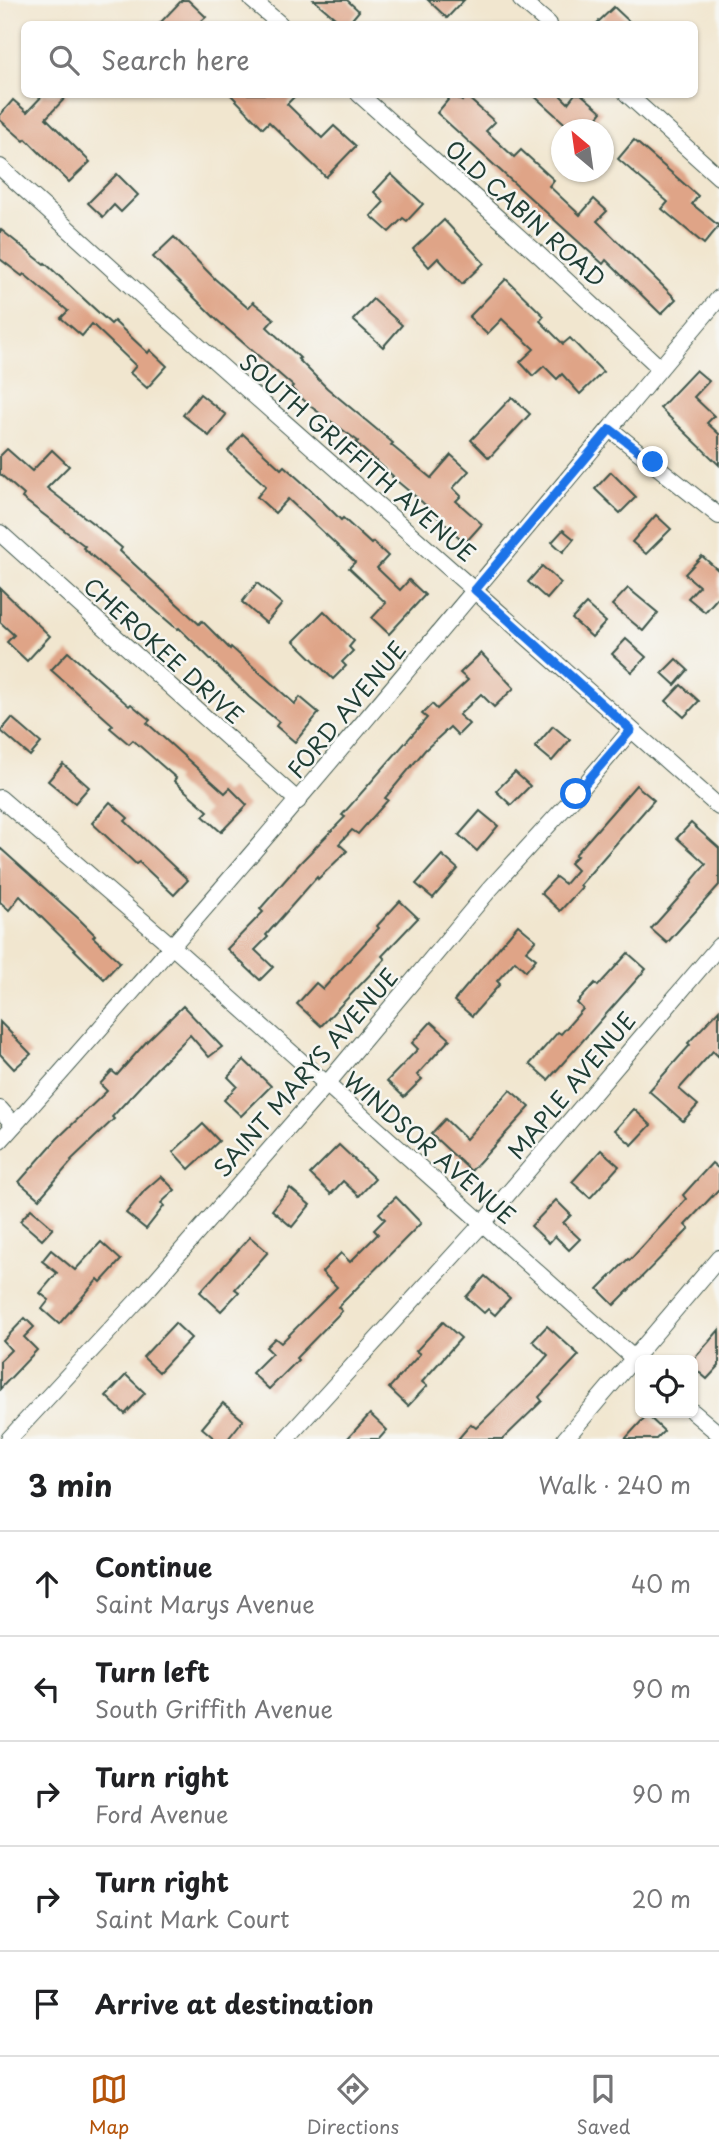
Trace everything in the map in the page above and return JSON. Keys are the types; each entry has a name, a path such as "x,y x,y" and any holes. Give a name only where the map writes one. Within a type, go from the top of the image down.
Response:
{"street":[{"path":"252,0 276,21"},
{"path":"521,0 546,21"},
{"name":"OLD CABIN ROAD","path":"363,98 567,280 660,368"},
{"path":"630,98 719,177"},
{"name":"SOUTH GRIFFITH AVENUE","path":"0,167 719,807"},
{"name":"FORD AVENUE","path":"0,1141 173,947 298,801 719,298"},
{"path":"610,429 719,516"},
{"name":"CHEROKEE DRIVE","path":"0,533 298,801"},
{"name":"SAINT MARYS AVENUE","path":"9,1439 149,1288 326,1085 489,890 631,730"},
{"name":"WINDSOR AVENUE","path":"0,798 173,947 635,1359"},
{"name":"MAPLE AVENUE","path":"286,1439 483,1223 719,946"},
{"path":"0,1109 14,1125"},
{"path":"642,1355 719,1258"},
{"path":"565,1439 635,1363"},
{"path":"698,1416 719,1434"}],"building":[{"path":"182,0 188,0 206,17 201,21 162,21"},
{"path":"314,0 347,0 359,11 351,21 338,21"},
{"path":"428,0 464,0 447,18"},
{"path":"614,7 629,21 599,21"},
{"path":"40,98 65,98 46,118 90,162 69,182 26,139 24,141 0,120 0,115 13,100 27,112"},
{"path":"234,98 293,98 287,104 322,138 334,126 356,146 326,177 269,122 263,128"},
{"path":"450,98 462,101 468,98 495,122 486,131 514,157 521,150 551,177 552,182 549,186 580,215 594,199 607,211 597,221 676,299 661,314 606,260 603,264 437,113"},
{"path":"536,98 563,98 568,103 572,98 586,98 602,112 596,119 560,119"},
{"path":"634,140 698,196 692,204 719,226 704,244 662,209 668,202 618,159"},
{"path":"117,174 138,195 121,212 114,205 103,217 88,203"},
{"path":"391,174 423,204 407,221 403,218 389,232 371,216 384,202 374,192"},
{"path":"444,220 484,263 462,284 438,258 429,267 413,249"},
{"path":"0,229 45,263 111,324 114,321 148,353 150,350 167,366 147,388 130,373 136,366 92,324 82,336 61,318 68,311 24,274 22,276 0,259"},
{"path":"174,237 248,308 253,302 274,319 267,327 300,358 298,359 327,388 431,478 451,455 469,471 453,488 461,496 456,501 482,524 465,543 356,443 358,441 310,406 291,388 293,386 217,320 153,257"},
{"path":"506,279 544,316 540,321 563,344 570,338 603,372 580,394 562,374 557,379 544,366 533,376 520,362 534,349 502,319 487,334 469,317"},
{"path":"373,299 402,325 383,347 353,320"},
{"path":"696,370 709,381 694,397 714,416 707,423 719,434 719,465 660,408"},
{"path":"200,394 226,415 209,436 183,415"},
{"path":"512,397 530,414 489,458 471,440"},
{"path":"243,434 281,469 284,466 341,520 343,518 388,556 377,568 400,590 409,580 425,595 389,634 372,618 386,603 349,568 355,562 288,499 275,513 257,497 266,486 228,451"},
{"path":"7,449 32,471 52,450 69,466 47,488 122,548 120,551 199,624 202,621 230,649 231,647 295,704 300,697 319,713 295,742 276,726 279,722 249,697 179,628 83,548 85,546 22,498 24,495 0,474 0,456"},
{"path":"611,472 636,497 620,513 595,489"},
{"path":"656,515 671,529 646,554 632,542"},
{"path":"563,530 574,539 563,552 552,542"},
{"path":"702,556 719,571 719,596 705,612 688,598 699,586 685,574"},
{"path":"542,566 561,583 547,599 528,582"},
{"path":"257,583 282,604 266,623 242,602"},
{"path":"0,588 50,636 27,661 7,642 14,635 0,622"},
{"path":"628,588 658,613 643,631 612,605"},
{"path":"586,604 606,622 592,637 572,619"},
{"path":"324,611 354,641 349,647 353,651 342,662 346,666 333,679 294,641"},
{"path":"626,639 646,657 632,672 612,654"},
{"path":"68,652 129,706 131,704 150,720 147,723 225,793 230,788 247,805 221,832 203,816 208,811 174,781 176,778 133,740 129,744 110,728 113,725 51,670"},
{"path":"481,653 514,688 494,707 481,694 459,715 469,724 458,735 450,727 425,750 385,798 388,800 358,834 352,830 339,844 347,851 318,879 317,877 255,950 273,967 260,980 227,949 263,912 260,909 301,862 345,817 342,815 427,718 422,714 432,704 437,709 468,680 460,673"},
{"path":"676,659 688,670 675,685 662,673"},
{"path":"681,685 699,701 684,717 666,701"},
{"path":"12,718 41,743 30,756 1,731"},
{"path":"553,726 570,740 552,761 535,747"},
{"path":"63,764 89,787 75,803 48,781"},
{"path":"515,772 530,786 511,805 496,791"},
{"path":"636,785 654,800 560,911 541,893 556,877 565,884 577,870 570,863 577,856 575,855"},
{"path":"110,802 128,818 125,821 188,880 174,895 92,823"},
{"path":"480,811 498,826 477,851 459,835"},
{"path":"691,823 719,848 719,885 667,943 651,929 706,864 677,838"},
{"path":"0,848 79,919 95,935 93,937 120,962 104,979 20,896 9,910 0,902"},
{"path":"442,855 458,869 433,898 416,884"},
{"path":"400,901 418,918 382,956 385,959 321,1026 297,1004 316,983 323,989"},
{"path":"518,925 536,940 526,951 536,959 526,971 515,961 497,981 500,984 472,1016 454,1001"},
{"path":"628,953 646,969 548,1080 530,1064 583,1009 577,1003 595,983 598,986"},
{"path":"183,1006 222,1047 209,1057 190,1035 112,1117 114,1119 71,1160 39,1199 19,1182 57,1139 107,1091 100,1084 112,1071 117,1075"},
{"path":"719,1010 719,1057 713,1051 679,1089 698,1105 683,1121 649,1091"},
{"path":"0,1022 31,1054 14,1069 0,1054"},
{"path":"431,1022 450,1039 417,1075 422,1079 404,1097 387,1081 418,1049 412,1043"},
{"path":"244,1060 271,1086 241,1116 224,1100 237,1086 228,1077"},
{"path":"510,1090 530,1107 471,1171 431,1134 445,1119 466,1139"},
{"path":"634,1109 651,1125 632,1145 615,1130"},
{"path":"203,1124 219,1141 189,1169 173,1152"},
{"path":"339,1145 375,1179 359,1196 343,1181 331,1194 310,1174"},
{"path":"601,1150 619,1166 590,1198 572,1182"},
{"path":"712,1163 719,1169 719,1189 685,1225 689,1229 614,1305 598,1289 630,1260 686,1199 683,1195"},
{"path":"161,1176 175,1190 161,1203 164,1206 146,1229 126,1213"},
{"path":"290,1188 310,1205 292,1227 272,1210"},
{"path":"396,1197 421,1223 338,1307 342,1311 269,1389 252,1373 272,1353 266,1347 275,1338 281,1343 337,1287 322,1272 341,1253 350,1262 378,1234 374,1230 385,1219 379,1213"},
{"path":"556,1200 571,1215 563,1223 580,1239 569,1250 555,1236 549,1243 531,1226"},
{"path":"31,1209 53,1228 42,1240 20,1221"},
{"path":"250,1237 268,1252 235,1289 239,1292 221,1311 200,1292"},
{"path":"101,1242 121,1260 101,1282 98,1279 59,1324 42,1309 49,1300 40,1293 57,1273 42,1261 51,1250 75,1270"},
{"path":"485,1276 510,1298 495,1315 488,1309 484,1313 466,1297"},
{"path":"25,1318 34,1327 24,1337 37,1350 0,1389 0,1361 11,1350 3,1341"},
{"path":"443,1322 461,1338 422,1382 427,1386 408,1406 389,1388 420,1354 416,1351"},
{"path":"175,1323 191,1338 159,1372 143,1357"},
{"path":"547,1326 579,1355 539,1397 542,1401 503,1439 458,1439 471,1424 476,1428 548,1355 533,1341"},
{"path":"719,1330 719,1366 707,1379 698,1371 697,1355"},
{"path":"126,1375 145,1393 125,1414 106,1396"},
{"path":"223,1403 243,1420 228,1439 215,1439 202,1428"},
{"path":"370,1414 387,1430 379,1439 347,1439"},
{"path":"644,1418 650,1418 664,1431 656,1439 625,1439"}],"route":[{"path":"576,794 631,730 475,590 610,429 653,462"}]}
